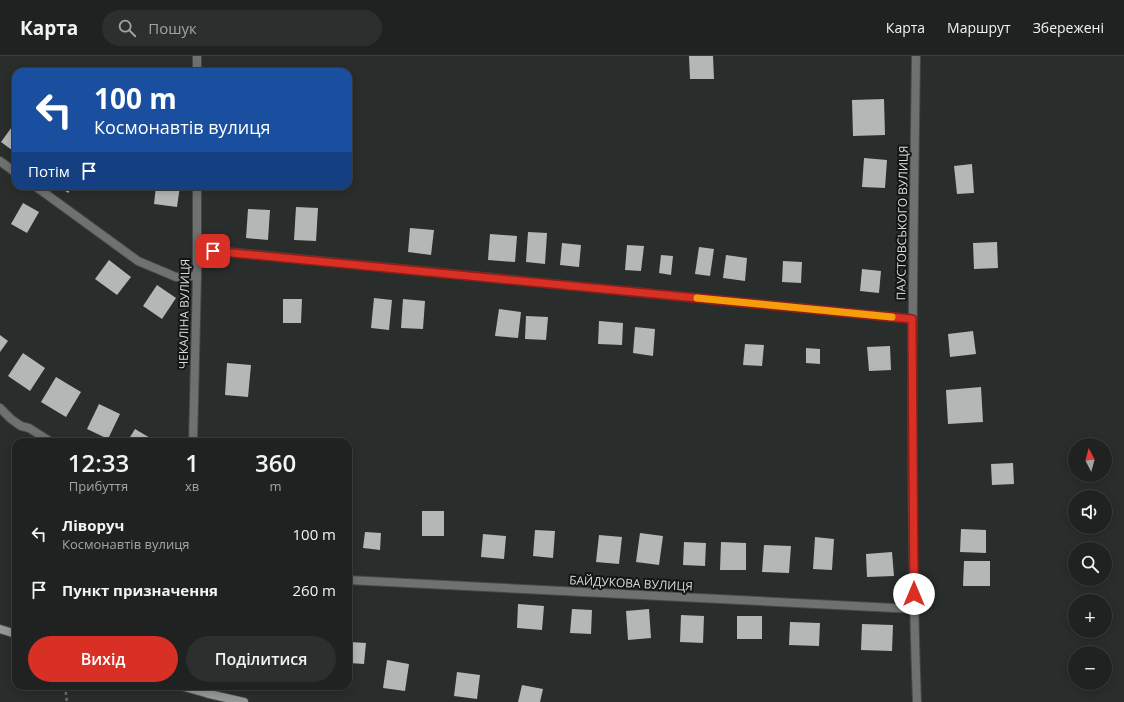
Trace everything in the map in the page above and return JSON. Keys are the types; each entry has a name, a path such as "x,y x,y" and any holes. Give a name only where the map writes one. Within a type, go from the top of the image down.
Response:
{"main road":[{"path":"0,629 12,633"},
{"path":"195,690 244,702"}],"street":[{"path":"197,56 197,68"},
{"name":"ПАУСТОВСЬКОГО ВУЛИЦЯ","path":"916,56 912,319 914,609 917,702"},
{"path":"0,161 12,169"},
{"path":"40,190 138,261 176,277 197,276"},
{"name":"ЧЕКАЛІНА ВУЛИЦЯ","path":"193,438 197,276 197,190"},
{"path":"197,249 912,319"},
{"path":"0,408 21,426 29,428 45,438"},
{"name":"БАЙДУКОВА ВУЛИЦЯ","path":"352,580 914,609"},
{"path":"208,690 209,694"}],"path":[{"path":"66,690 67,702"}],"building":[{"path":"689,56 713,56 714,79 690,79"},
{"path":"884,99 885,135 853,136 852,100"},
{"path":"12,127 12,150 1,142"},
{"path":"864,158 887,160 885,188 862,187"},
{"path":"972,164 974,193 957,194 954,166"},
{"path":"156,190 179,190 177,207 154,204"},
{"path":"23,203 39,212 27,233 11,224"},
{"path":"296,207 318,208 316,241 294,240"},
{"path":"248,209 270,210 268,240 246,238"},
{"path":"410,228 434,230 431,255 408,252"},
{"path":"528,232 547,233 545,264 526,262"},
{"path":"490,234 517,236 515,262 488,260"},
{"path":"997,242 998,268 974,269 973,243"},
{"path":"562,243 581,245 579,267 560,265"},
{"path":"627,245 644,246 641,271 625,270"},
{"path":"699,247 714,249 710,276 695,274"},
{"path":"661,255 673,256 671,275 659,273"},
{"path":"726,255 747,258 745,281 723,278"},
{"path":"109,260 131,277 117,295 95,279"},
{"path":"783,261 802,262 801,283 782,282"},
{"path":"862,269 881,271 879,293 860,291"},
{"path":"157,285 176,298 162,319 143,306"},
{"path":"374,298 392,300 389,330 371,328"},
{"path":"283,299 302,299 301,323 283,323"},
{"path":"403,299 425,301 423,329 401,328"},
{"path":"499,309 521,312 518,338 495,336"},
{"path":"526,316 548,317 546,340 525,339"},
{"path":"599,321 623,323 622,345 598,344"},
{"path":"635,327 655,329 653,356 633,353"},
{"path":"973,331 976,354 950,357 948,334"},
{"path":"0,335 8,341 0,352"},
{"path":"745,344 764,345 762,366 743,365"},
{"path":"890,346 891,370 869,371 867,347"},
{"path":"806,348 820,349 820,364 806,363"},
{"path":"23,353 45,368 30,391 8,376"},
{"path":"227,363 251,365 248,397 225,395"},
{"path":"56,377 81,392 66,417 41,402"},
{"path":"981,387 983,422 948,424 946,390"},
{"path":"99,404 120,414 108,438 87,429"},
{"path":"135,429 150,438 129,438"},
{"path":"1013,463 1014,484 992,485 991,464"},
{"path":"422,511 444,511 444,536 422,536"},
{"path":"961,529 986,530 986,553 960,552"},
{"path":"535,530 555,531 553,558 533,556"},
{"path":"365,532 381,533 380,550 363,548"},
{"path":"640,533 663,536 659,565 636,562"},
{"path":"483,534 506,536 504,559 481,557"},
{"path":"599,535 622,537 619,564 596,562"},
{"path":"815,537 834,539 832,570 813,569"},
{"path":"684,542 706,543 705,566 683,565"},
{"path":"721,542 746,543 746,570 720,570"},
{"path":"764,545 791,546 789,573 762,572"},
{"path":"892,552 894,576 867,577 866,554"},
{"path":"964,561 990,561 990,586 963,586"},
{"path":"518,604 544,606 542,630 517,628"},
{"path":"572,609 592,610 591,634 570,633"},
{"path":"649,609 651,638 628,640 626,611"},
{"path":"681,615 704,616 703,643 680,642"},
{"path":"737,616 762,616 762,639 737,639"},
{"path":"790,622 820,623 819,646 789,645"},
{"path":"862,624 893,625 892,651 861,650"},
{"path":"352,642 366,643 364,664 352,663"},
{"path":"387,660 409,664 405,691 383,688"},
{"path":"457,672 480,675 477,699 454,696"},
{"path":"522,685 543,689 540,702 518,702"}],"slow traffic":[{"path":"697,298 892,317"}],"route":[{"path":"213,251 912,319 914,594"}]}
